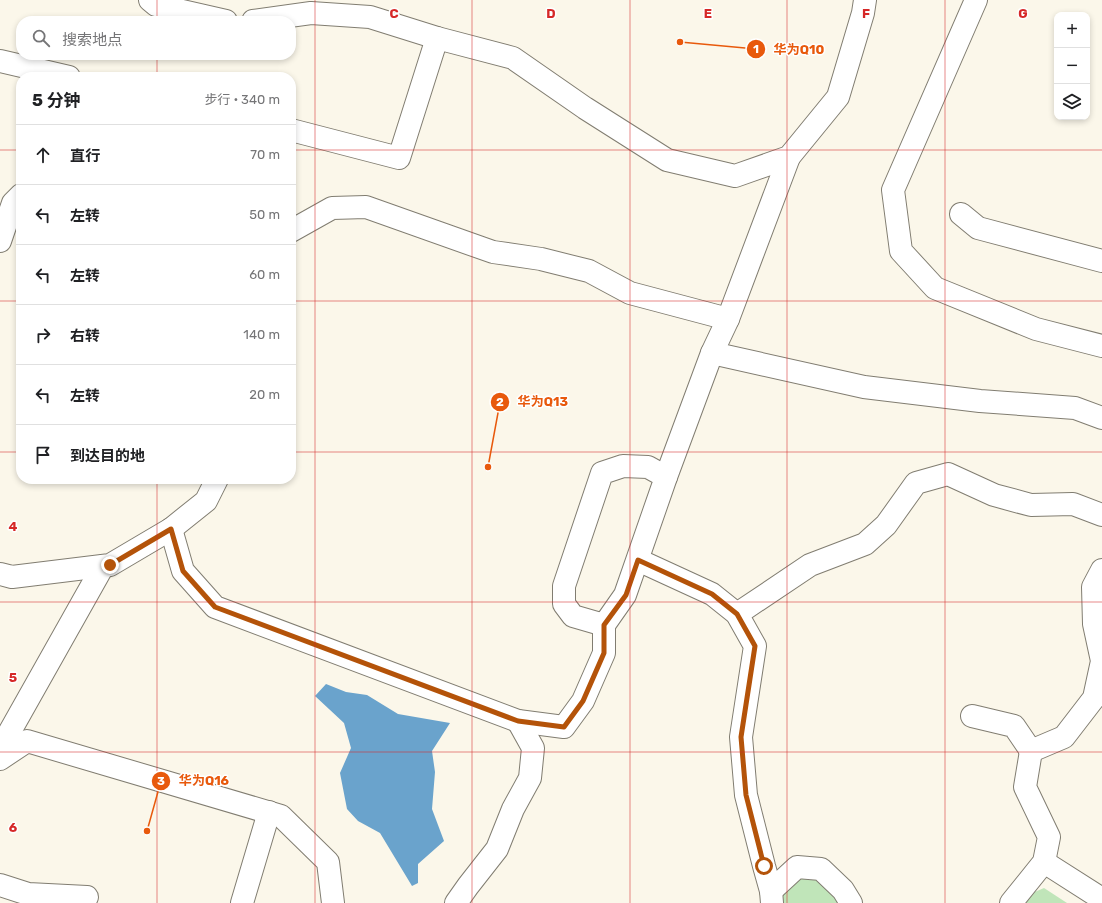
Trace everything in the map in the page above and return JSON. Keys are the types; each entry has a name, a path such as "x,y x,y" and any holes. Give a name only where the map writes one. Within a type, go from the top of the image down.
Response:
{"lane":[{"path":"150,0 156,5 204,16"},
{"path":"171,529 183,571 215,607 518,721 564,727 583,701 604,653 604,625 626,595 666,477 712,353 728,319 789,157 838,97 864,13 865,0"},
{"path":"976,0 893,190 901,251 935,288 1036,329 1102,346"},
{"path":"289,16 311,13 370,17 437,38 513,58 585,108 667,160 735,176 789,157"},
{"path":"296,131 399,158 437,38"},
{"path":"0,61 47,72"},
{"path":"0,241 13,203 16,200"},
{"path":"296,228 332,208 366,207 493,252 541,259 588,271 630,293 728,319"},
{"path":"961,214 978,228 1102,261"},
{"path":"712,353 864,387 980,401 1075,408 1102,418"},
{"path":"604,625 573,616 564,604 564,586 602,473 623,466 648,467 666,477"},
{"path":"737,614 810,565 865,544 886,525 916,483 948,474 994,495 1031,505 1073,504 1102,515"},
{"path":"0,574 12,577 110,565 171,529 206,501 214,484"},
{"path":"638,560 712,594 737,614 755,646 741,737 746,795 772,897"},
{"path":"0,749 103,566"},
{"path":"1031,751 1064,737 1098,699 1102,661 1094,624 1093,587 1102,570"},
{"path":"972,716 1014,726 1031,751 1025,787 1049,837 1044,862 1011,903"},
{"path":"456,903 497,849 513,809 530,778 533,748 518,721"},
{"path":"0,759 27,741 281,816 328,862 332,903"},
{"path":"242,903 269,812"},
{"path":"1044,862 1102,899"},
{"path":"772,897 797,867 821,869 843,890 851,903"},
{"path":"0,885 28,894 87,897"}],"green space":[{"path":"797,867 821,869 851,903 772,903"},
{"path":"1044,888 1067,903 1014,903 1023,897"}],"water":[{"path":"326,684 346,692 367,695 398,714 450,723 432,751 435,772 432,809 444,841 418,864 418,883 412,886 380,833 358,821 347,809 340,773 351,748 344,723 315,696"}],"place":[{"name":"华为Q10","path":"680,42"},
{"name":"华为Q13","path":"488,467"},
{"name":"华为Q16","path":"147,831"}],"route":[{"path":"110,565 171,529 183,571 215,607 518,721 564,727 583,701 604,653 604,625 626,595 638,560 712,594 737,614 755,646 741,737 746,795 764,866"}]}
